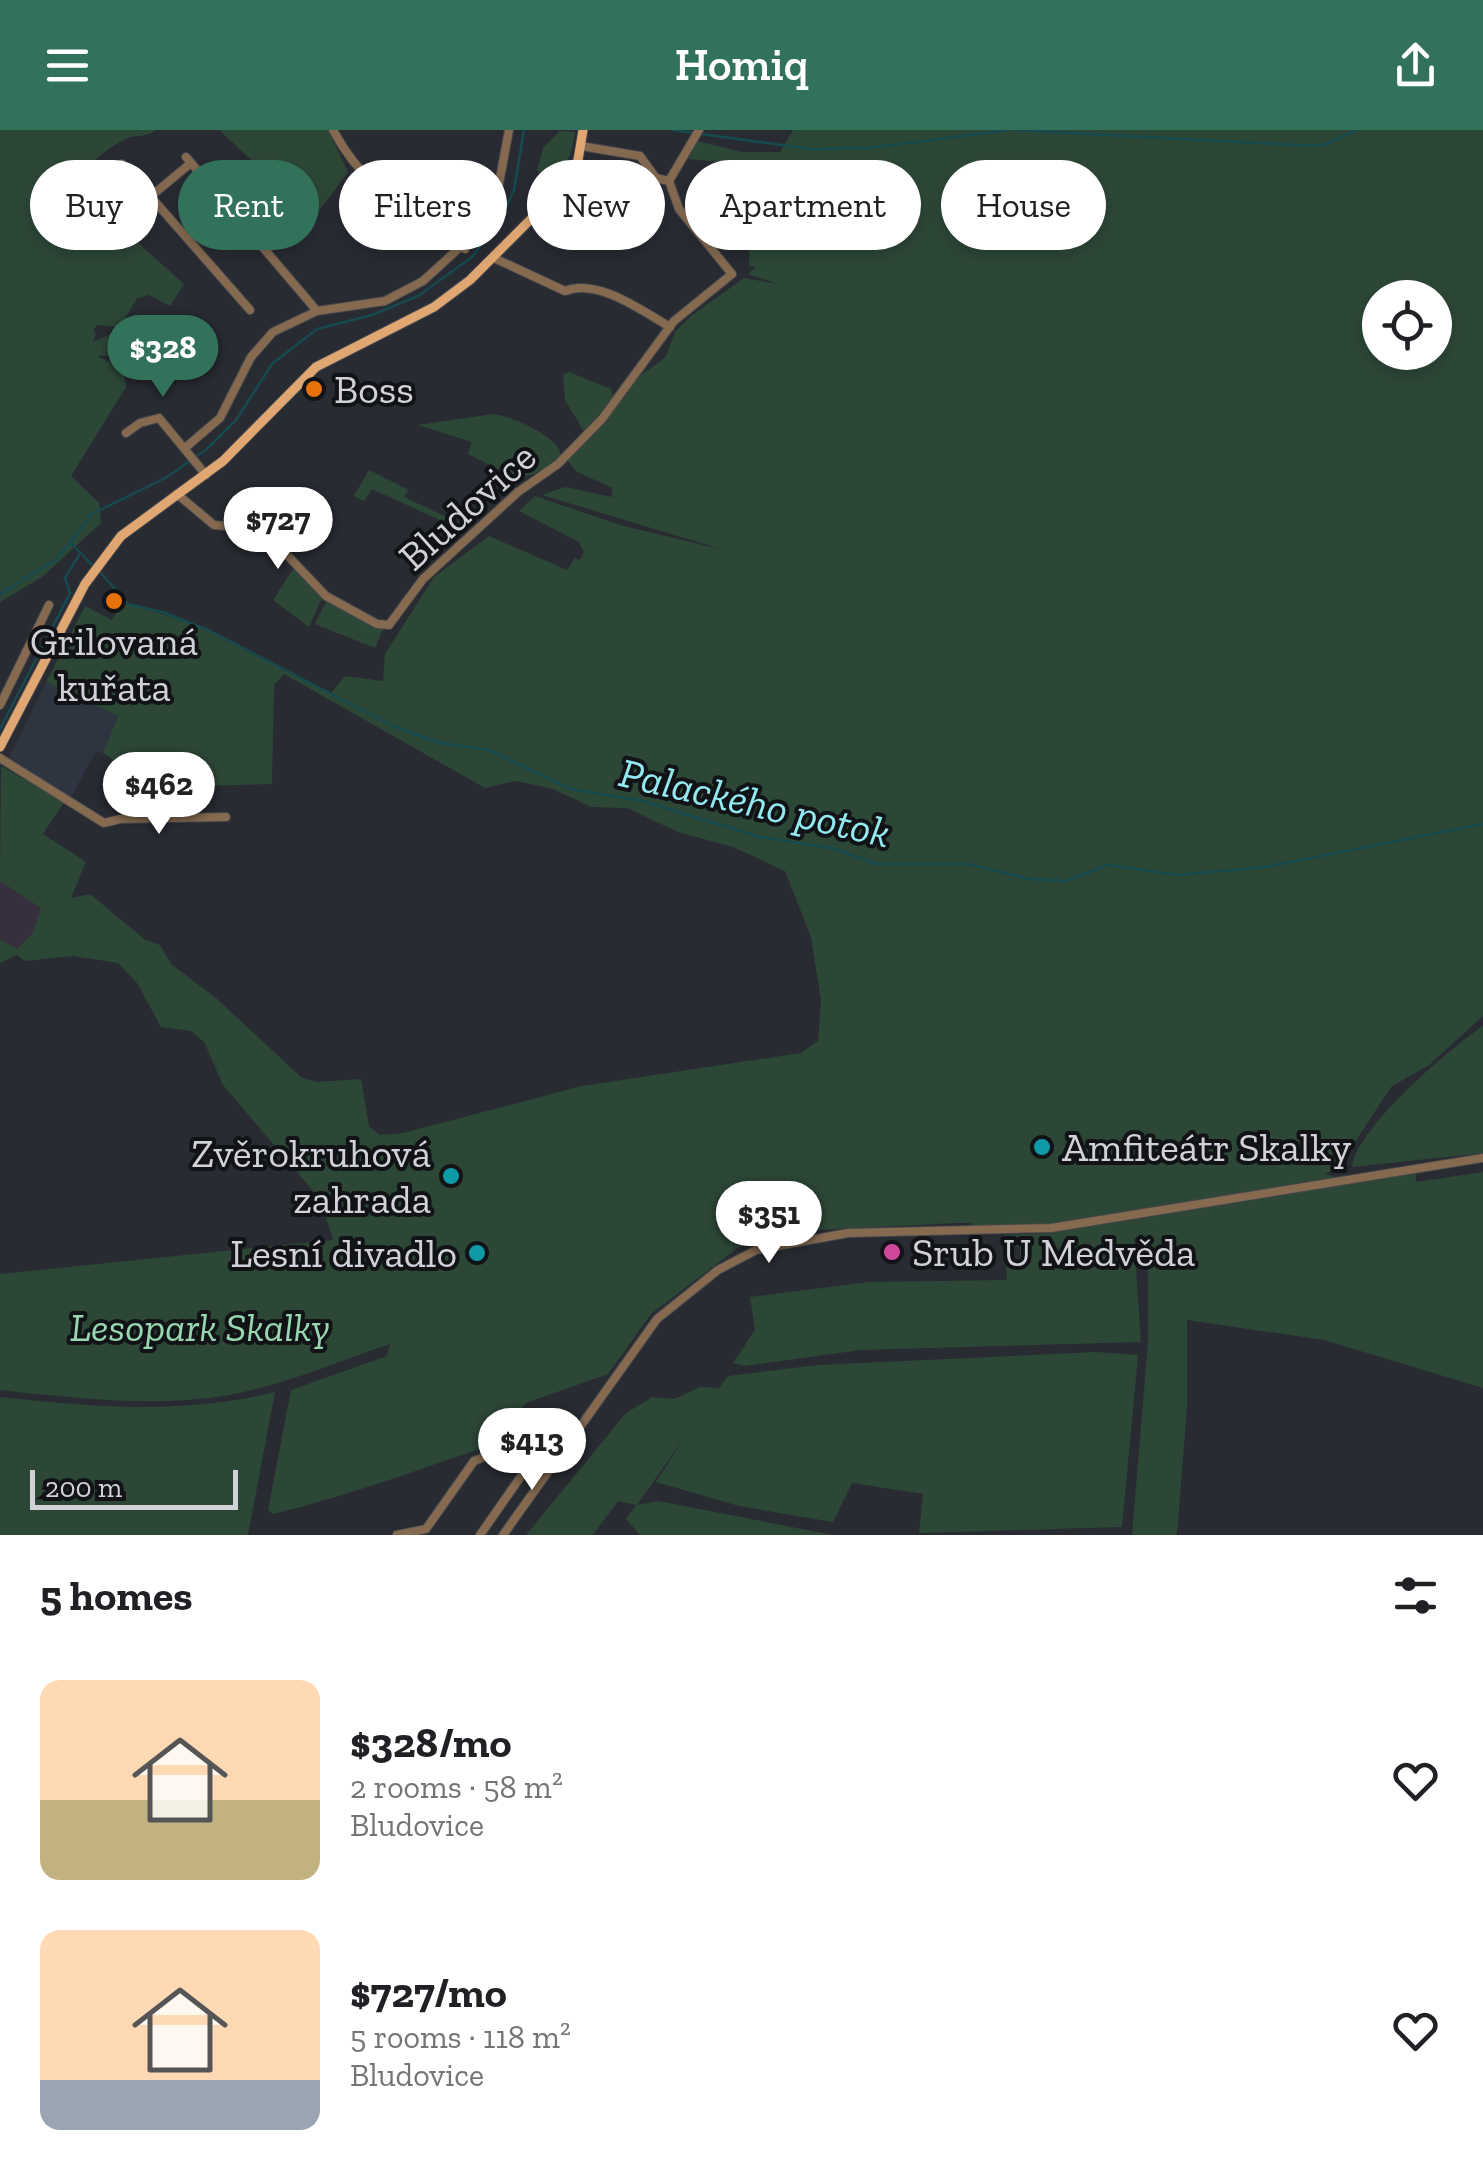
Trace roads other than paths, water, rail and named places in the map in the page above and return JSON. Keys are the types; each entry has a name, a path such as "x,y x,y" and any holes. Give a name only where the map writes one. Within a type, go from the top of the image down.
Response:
{"main road":[{"path":"0,747 49,640 96,567 135,524 206,475 316,367 444,301 494,258 562,189 581,146 582,130"}],"street":[{"path":"333,130 349,160"},
{"path":"504,160 510,130"},
{"path":"669,182 699,130"},
{"name":"Bludovice","path":"178,494 214,525 240,528 287,555 326,596 376,624 389,625 422,578 518,492 558,464 602,419 670,327 732,274 679,209 669,182 656,178 640,156 581,146"},
{"path":"158,189 189,160 317,311"},
{"path":"158,206 250,310"},
{"path":"187,451 220,418 260,345 290,322 317,311 385,301 423,281 461,250"},
{"path":"494,258 565,291 578,286 603,293 670,327"},
{"path":"126,433 158,418 206,475"},
{"path":"0,705 49,606"},
{"path":"35,633 49,640"},
{"path":"0,758 106,824 118,819 226,817"},
{"path":"504,1535 657,1319 741,1256 821,1235 1051,1228 1483,1158"},
{"path":"398,1535 426,1529 474,1461 538,1436 574,1436"},
{"path":"480,1535 538,1452 538,1436"}],"waterway":[{"path":"0,594 57,559 92,514 167,477 207,449 236,420 272,364 317,329 372,315 418,296 472,257 502,216 514,190 524,130"},
{"path":"673,130 810,149 869,148 1009,130"},
{"path":"1014,130 1298,145 1324,145 1358,130"},
{"name":"Palackého potok","path":"71,543 94,567"},
{"path":"0,729 70,593 65,578 79,555"},
{"name":"Palackého potok","path":"100,572 128,604 165,613 210,631 391,725 440,743 489,750 571,789 643,801 760,837 832,848 877,864 968,864 1030,879 1066,881 1108,865 1178,875 1265,867 1483,824"}],"place":[{"name":"Boss","path":"314,389"},
{"name":"Grilovaná kuřata","path":"114,601"},
{"name":"Amfiteátr Skalky","path":"1042,1147"},
{"name":"Zvěrokruhová zahrada","path":"451,1176"},
{"name":"Srub U Medvěda","path":"892,1252"},
{"name":"Lesní divadlo","path":"477,1253"}],"park label":[{"name":"Lesopark Skalky","path":"200,1327"}]}
